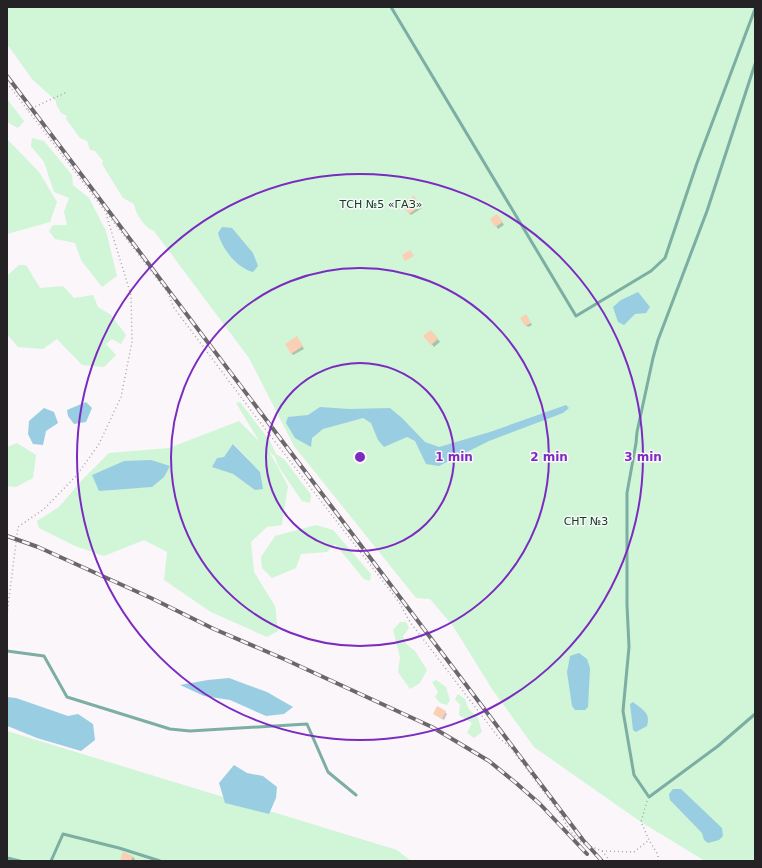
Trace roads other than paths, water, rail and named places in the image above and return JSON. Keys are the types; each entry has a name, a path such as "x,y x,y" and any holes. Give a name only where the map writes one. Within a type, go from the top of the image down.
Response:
{"lane":[{"path":"391,7 576,316 651,271 665,258 697,163 755,9"},
{"path":"755,64 707,211 677,288 655,352 637,432 627,493 627,605 629,647 624,711 634,776 649,797 718,746 755,714"},
{"path":"7,651 44,656 67,697 170,729 190,731 307,724 328,772 356,795"},
{"path":"51,861 63,834 119,848 160,861"},
{"path":"7,858 20,861"}],"water":[{"path":"222,227 232,228 253,253 258,266 253,272 241,266 231,257 223,245 218,233"},
{"path":"638,292 650,307 646,313 635,314 624,325 618,322 613,307 621,300"},
{"path":"86,402 92,408 86,422 74,424 68,416 67,410"},
{"path":"566,405 569,408 563,413 489,441 439,466 426,464 415,441 407,437 384,447 378,440 371,423 363,418 323,429 312,438 311,447 295,438 286,423 288,417 308,415 320,407 349,409 390,408 425,442 439,447 490,432"},
{"path":"44,408 54,412 58,423 46,431 43,445 33,444 28,434 29,421"},
{"path":"233,444 260,472 263,489 255,490 233,474 212,467 217,458 224,457"},
{"path":"151,460 170,466 164,477 152,487 99,491 92,475 124,461"},
{"path":"579,653 587,659 590,668 588,707 585,710 575,710 572,706 567,672 570,656"},
{"path":"229,678 267,692 293,707 284,714 266,716 230,700 204,696 180,685"},
{"path":"7,697 16,698 68,716 78,714 93,724 95,740 81,751 37,738 7,726"},
{"path":"633,702 645,712 648,718 647,726 636,732 633,730 630,704"},
{"path":"234,765 247,773 263,776 277,787 276,798 269,814 225,803 219,783"},
{"path":"673,789 681,789 722,828 723,836 719,840 708,843 704,840 702,833 670,800 669,794"}],"railway":[{"path":"7,76 583,840 602,861"},
{"path":"7,536 38,547 151,598 214,629 284,659 432,727 489,761 516,783 540,804 587,854"}],"park label":[{"name":"ТСН №5 «ГАЗ»","path":"381,204"},
{"name":"СНТ №3","path":"586,521"}]}
